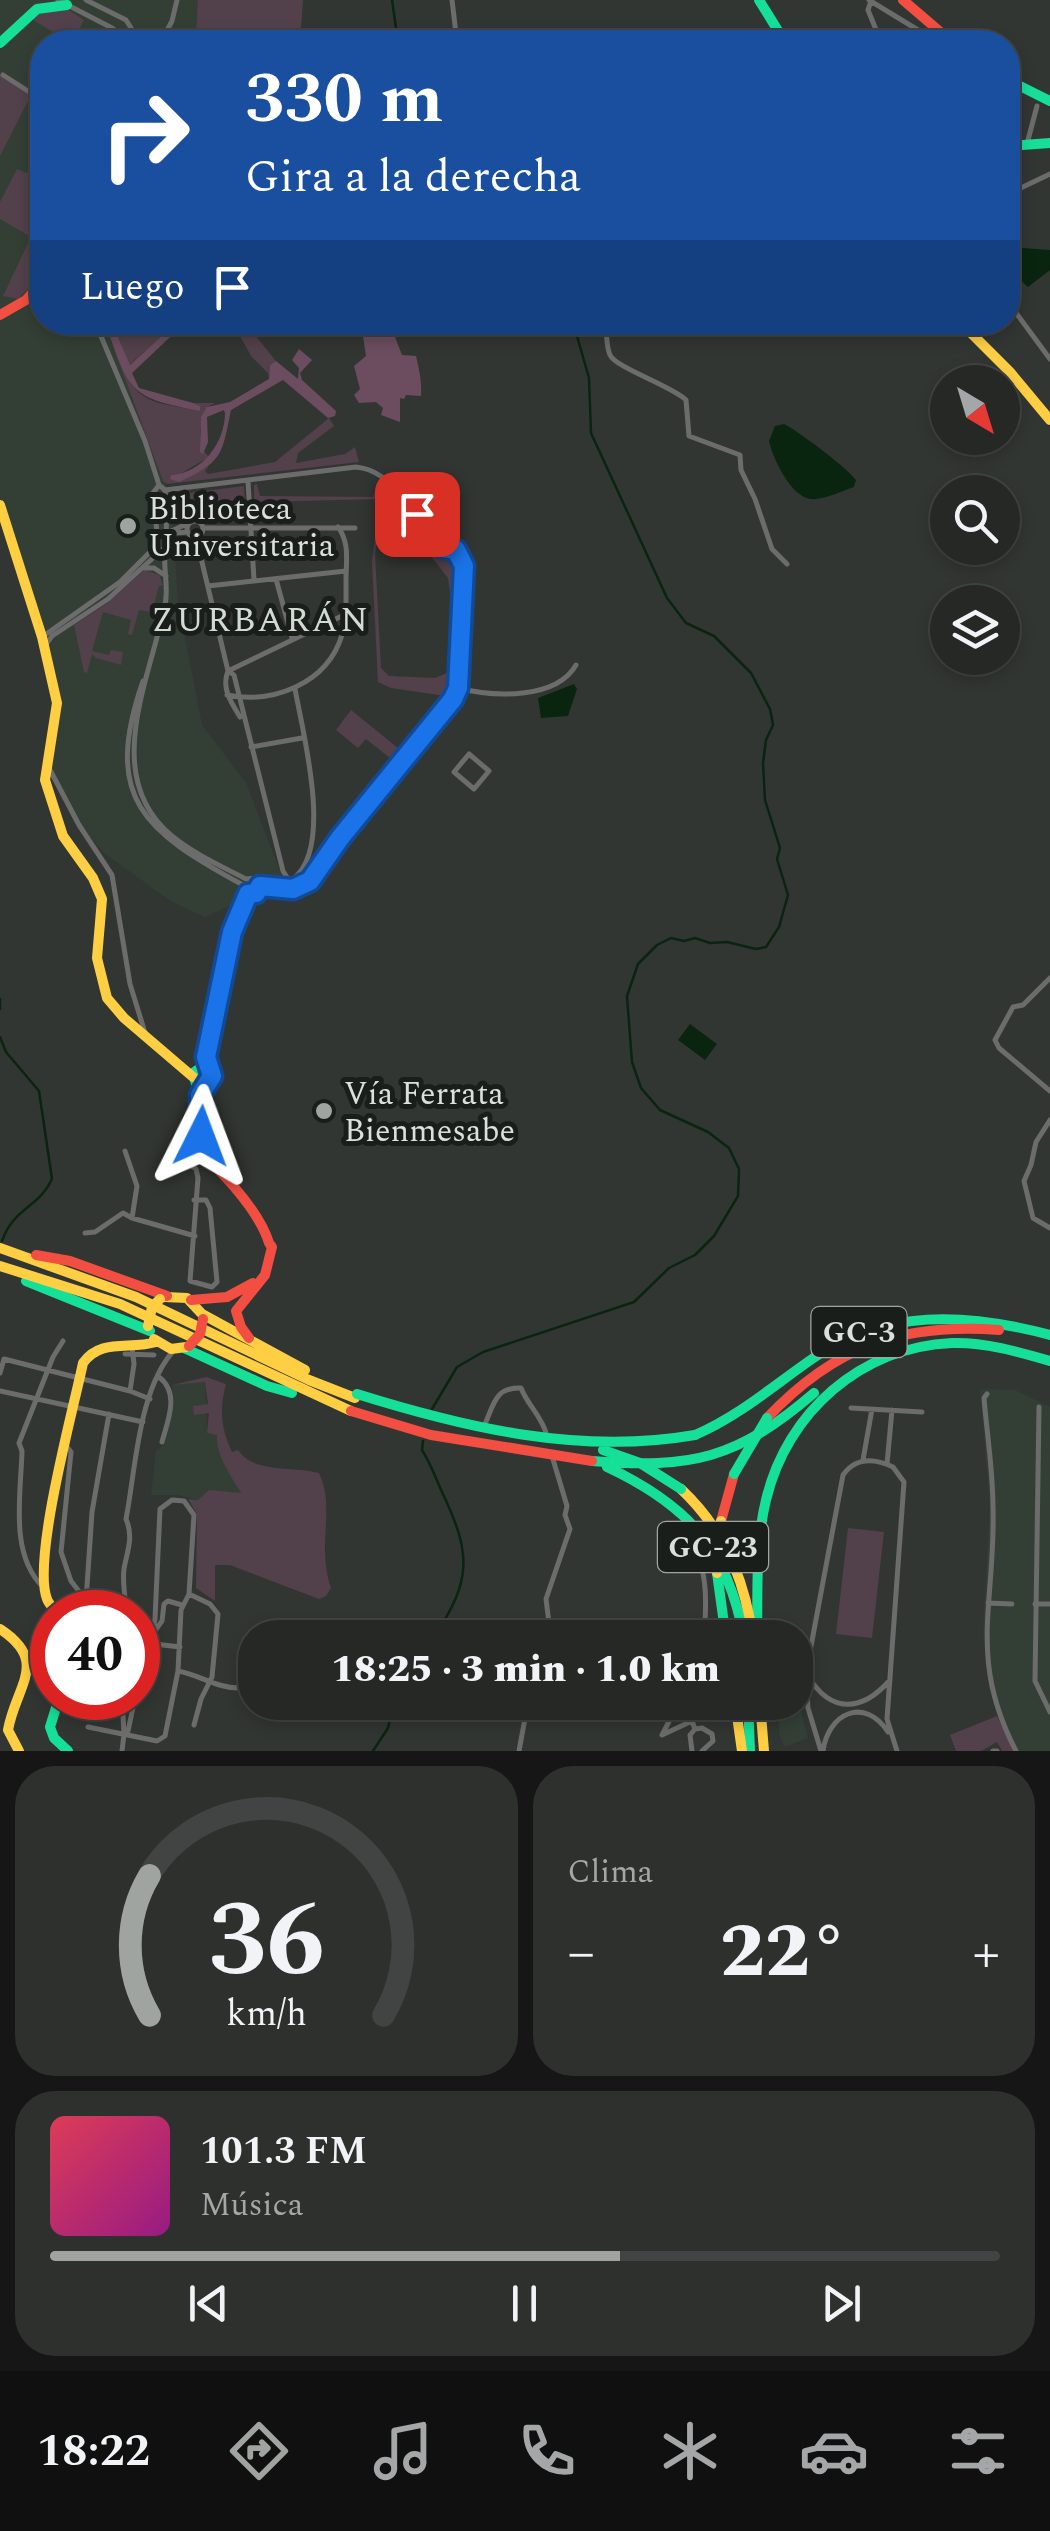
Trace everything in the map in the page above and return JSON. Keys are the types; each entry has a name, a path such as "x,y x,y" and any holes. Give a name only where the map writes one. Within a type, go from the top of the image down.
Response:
{"main road":[{"path":"759,0 777,30"},
{"path":"903,0 931,30"},
{"path":"0,43 38,8 62,3"},
{"path":"1020,86 1050,101"},
{"path":"1020,145 1050,143"},
{"path":"0,317 30,296"},
{"path":"973,335 1050,420"},
{"path":"0,505 42,638 58,712 45,780 63,836 93,878 102,899 97,958 107,998 146,1036 212,1076 200,1095"},
{"path":"198,1067 202,1154"},
{"path":"198,1110 184,1144 202,1154 258,1216 272,1247 269,1268 262,1280 236,1303 239,1325 250,1340"},
{"path":"0,1248 164,1298 182,1296 191,1300 240,1292 255,1280 268,1258 269,1243"},
{"name":"GC-3","path":"1,1266 159,1321 351,1411 431,1435 592,1461 657,1466 704,1460 756,1438 841,1372 892,1347 964,1337 1050,1358"},
{"path":"80,1270 309,1380 356,1396"},
{"path":"68,1292 154,1340 182,1348 266,1386 309,1394"},
{"path":"154,1340 152,1308 164,1298"},
{"path":"182,1348 200,1334 202,1315 211,1299"},
{"path":"191,1300 202,1315 356,1396"},
{"name":"GC-3","path":"356,1396 477,1426 616,1446 663,1444 695,1436 740,1414 842,1340 890,1322 967,1317 1050,1338"},
{"path":"724,1620 718,1573 721,1521 734,1474 748,1446 785,1397 846,1351 892,1334 951,1326 1050,1338"},
{"path":"45,1590 48,1537 83,1363 96,1348 107,1344 130,1352 154,1340"},
{"path":"756,1620 758,1551 771,1481 794,1432 826,1392 894,1352 926,1346 989,1346 1050,1358"},
{"name":"GC-23","path":"356,1396 478,1432 598,1449 640,1463 681,1489 713,1522 728,1546 751,1620"},
{"name":"GC-23","path":"592,1461 642,1482 676,1505 715,1550 734,1590 740,1620"},
{"path":"1,1627 26,1652 8,1730 19,1751"},
{"path":"51,1720 48,1727 68,1751"},
{"path":"738,1720 742,1751"},
{"path":"749,1720 750,1751"},
{"path":"761,1720 764,1751"}],"street":[{"path":"86,0 115,13 134,30"},
{"path":"167,30 177,0"},
{"path":"452,0 456,30"},
{"path":"877,30 868,10 870,1 923,30"},
{"path":"62,3 114,30"},
{"path":"108,26 105,15 115,13"},
{"path":"108,26 118,24 115,13"},
{"path":"3,75 30,92"},
{"path":"1028,140 1037,106"},
{"path":"1020,188 1050,174"},
{"path":"1020,318 1050,358"},
{"path":"42,638 52,636 108,599 142,568 168,535 166,490 159,484 139,424 100,335"},
{"path":"608,335 610,355 618,364 648,376 660,387 675,390 686,400 689,436 740,455 741,470 756,499 772,549 787,564"},
{"path":"166,490 369,468 386,479 410,507 446,536 457,538 456,550"},
{"path":"248,481 254,580"},
{"path":"159,484 153,492 166,576 166,603 133,741 140,790 170,835 244,882 248,894 232,932 198,1067"},
{"path":"168,535 194,521 203,528 355,528"},
{"path":"188,532 189,524"},
{"path":"227,695 261,698 295,689 312,678 336,650 346,614 346,539 338,527"},
{"path":"196,537 203,528"},
{"path":"168,535 188,532 196,537 228,670 227,695 244,724"},
{"path":"446,536 444,548 456,550"},
{"path":"42,638 120,582 162,546"},
{"path":"260,886 286,888 308,878 322,853 340,838 453,699 458,688 464,566 456,550"},
{"path":"142,568 154,568 166,576"},
{"path":"208,586 346,571"},
{"path":"276,578 292,640"},
{"path":"228,670 346,614"},
{"path":"458,688 498,693 540,690 564,680 576,664"},
{"path":"228,670 234,675 288,879 301,872 314,832 295,689"},
{"path":"251,747 303,738"},
{"path":"469,754 489,771 474,789 454,772 469,754"},
{"path":"46,763 79,825 112,875 130,984 146,1036"},
{"path":"244,882 256,878 260,886"},
{"path":"248,894 256,893 260,886"},
{"path":"1050,978 1023,1004 1014,1007 994,1040 1050,1091"},
{"path":"1050,1122 1036,1142 1032,1166 1024,1181 1033,1218 1050,1228"},
{"path":"184,1144 179,1158 198,1172 194,1200 190,1280 212,1286 217,1282 210,1208 206,1200 194,1200"},
{"path":"126,1151 137,1186 132,1218"},
{"path":"85,1233 95,1232 123,1212 194,1236"},
{"path":"130,1391 130,1352 154,1340 164,1363"},
{"path":"44,1587 27,1561 20,1541 19,1443 63,1341"},
{"path":"125,1590 130,1529 126,1519 143,1422 164,1363 182,1348"},
{"path":"0,1372 4,1359 150,1399"},
{"path":"159,1377 170,1390 172,1403 162,1442"},
{"path":"456,1420 481,1430 499,1392 521,1388 543,1422 570,1530 546,1599 548,1620"},
{"path":"0,1391 143,1422"},
{"path":"986,1394 994,1507 986,1653 990,1679 1016,1751"},
{"path":"1039,1407 1035,1681 1050,1712"},
{"path":"852,1408 922,1412"},
{"path":"862,1460 872,1409"},
{"path":"887,1464 892,1410"},
{"path":"87,1590 92,1512 109,1414"},
{"path":"65,1444 71,1452 60,1552 78,1590"},
{"path":"813,1636 843,1475 862,1460 887,1464 899,1472 904,1482 887,1720 897,1751"},
{"path":"88,1727 162,1739 178,1671 182,1605 189,1594 194,1511 184,1500 176,1499 160,1510 156,1590"},
{"path":"678,1535 682,1545 693,1548 698,1556 705,1620"},
{"path":"189,1594 210,1604 218,1614 208,1684 194,1725"},
{"path":"160,1623 164,1604 168,1601 182,1605"},
{"path":"988,1603 1012,1604"},
{"path":"1035,1604 1050,1604"},
{"path":"160,1645 180,1647"},
{"path":"178,1671 208,1684 238,1687"},
{"path":"813,1682 825,1698 839,1704 858,1704 878,1695 890,1680"},
{"path":"822,1751 831,1724 844,1714 858,1712 882,1723 892,1738"},
{"path":"122,1751 123,1720"},
{"path":"124,1734 130,1720"},
{"path":"519,1751 525,1720"},
{"path":"670,1720 662,1735 692,1721 692,1749 702,1751 713,1738 706,1728 695,1729"},
{"path":"812,1720 822,1751"}],"shaded area":[{"path":"0,0 303,0 301,30 30,30 30,335 109,335 171,498 178,602 202,725 246,783 284,881 205,917 172,902 104,853 80,824 49,770 60,710 0,511"},
{"path":"198,0 303,0 301,30 196,30"},
{"path":"64,7 84,20 79,30 50,30 30,18 40,10"},
{"path":"0,75 30,97 0,156"},
{"path":"17,169 30,174 30,236 0,219 0,202"},
{"path":"30,239 30,287 18,299 3,296"},
{"path":"1020,249 1050,250 1050,270 1028,287 1020,280"},
{"path":"110,335 117,335 130,365 163,335 172,335 132,373 139,388 193,403 200,406 200,411 160,402 136,389 121,367"},
{"path":"114,335 163,335 129,365"},
{"path":"240,335 255,335 276,361 270,365 269,379 268,373 251,356"},
{"path":"363,335 396,335 402,355 416,356 421,396 400,398 400,422 381,415 383,408 376,402 359,403 354,395 360,389 354,366 366,356"},
{"path":"299,349 312,360 300,373 302,380 336,411 335,416 328,418 283,380 231,410 222,446 213,462 179,482 170,479 171,475 193,469 216,445 224,424 224,410 207,417 208,442 203,454 200,452 201,417 207,407 230,402 269,379 270,365 276,361 298,379 299,368 292,360"},
{"path":"117,357 132,385 148,399 200,411 200,406 193,403 215,403 207,407 200,430 201,448 209,457 171,475 189,477 209,466 205,471 208,474 275,462 329,418 334,426 298,453 296,463 345,454 355,447 359,462 167,484"},
{"path":"784,424 844,468 856,480 854,487 816,499 792,487 769,441 775,426"},
{"path":"379,479 454,570 458,583 457,621 452,626 457,627 454,682 446,696 391,688 378,682 372,562 380,499 254,502 254,485 257,484 260,496 373,497","holes":["389,505 401,515 406,533 419,541 448,578 451,599 447,673 435,678 389,676 381,668 375,554 382,507"]},
{"path":"244,486 245,502 173,495"},
{"path":"144,570 159,575 163,585 159,586 152,612 139,610 132,635 128,634 131,620 103,612 92,651 109,655 111,650 123,652 121,665 92,654 87,673 84,672 74,625 106,604"},
{"path":"574,684 577,689 568,716 541,718 538,698"},
{"path":"351,710 398,748 390,758 366,739 358,748 336,730"},
{"path":"690,1024 717,1044 705,1060 678,1040"},
{"path":"206,1377 226,1384 222,1419 232,1452 238,1450 245,1458 264,1466 319,1473 326,1500 325,1556 331,1588 326,1596 319,1599 230,1565 215,1565 215,1601 196,1588 197,1514 188,1499 198,1500 209,1490 241,1493 221,1458 217,1435 207,1433 209,1413 194,1415 193,1406 208,1404 205,1382 172,1385"},
{"path":"205,1381 207,1433 217,1434 219,1452 241,1494 199,1500 151,1495 156,1451 164,1445 174,1405 172,1385"},
{"path":"980,1389 1015,1390 1050,1407 1050,1751 1014,1751 989,1689 983,1633 990,1507"},
{"path":"848,1528 884,1532 872,1638 836,1634"},
{"path":"997,1716 1014,1751 1002,1751 997,1742 981,1751 956,1751 950,1735"},
{"path":"779,1720 803,1720 808,1738 785,1747"}],"waterway":[{"path":"392,0 396,30"},
{"path":"432,1409 457,1367 483,1352 634,1302 669,1268 695,1255 714,1236 738,1196 739,1169 729,1148 708,1132 660,1110 641,1088 632,1062 627,996 638,964 657,945 671,938 766,947 779,927 788,895 777,859 780,848 765,800 763,763 773,725 770,709 751,673 714,636 686,623 667,598 591,433 589,378 577,335"},
{"path":"0,999 0,1009"},
{"path":"0,1037 6,1052 39,1091 52,1179 47,1189 13,1221 2,1241"},
{"path":"423,1441 422,1450 452,1513 462,1550 461,1582 445,1620"},
{"path":"373,1751 390,1720"}],"traffic: fast":[{"path":"759,0 778,30"},
{"path":"0,43 37,9 67,5"},
{"path":"1020,86 1050,101"},
{"path":"1020,145 1050,143"},
{"path":"199,1095 213,1077 204,1065 193,1073 199,1095 202,1153"},
{"path":"26,1281 150,1331"},
{"path":"695,1435 741,1410 840,1342 868,1331 897,1323 958,1319 1050,1335"},
{"path":"757,1620 762,1517 776,1468 791,1439 833,1390 859,1371 919,1347 977,1344 1050,1361"},
{"path":"184,1348 267,1386 292,1393"},
{"path":"592,1461 658,1463 712,1455 761,1433 814,1393"},
{"path":"357,1394 440,1418 524,1435 609,1442 695,1435"},
{"path":"734,1474 767,1418"},
{"path":"603,1450 640,1463 681,1489"},
{"path":"607,1467 660,1497 700,1533 727,1579 740,1620"},
{"path":"717,1573 724,1620"},
{"path":"52,1720 54,1738 68,1751"},
{"path":"749,1720 750,1751"}],"traffic: slow":[{"path":"973,335 1050,420"},
{"path":"0,505 42,637 57,703 45,780 63,836 93,878 102,899 97,958 107,998 124,1018 193,1077"},
{"path":"0,1248 136,1297 355,1398"},
{"path":"0,1266 120,1304 351,1411"},
{"path":"165,1297 187,1298 202,1314"},
{"path":"148,1326 152,1307 160,1299"},
{"path":"202,1314 305,1370"},
{"path":"154,1339 171,1349 186,1347"},
{"path":"46,1590 49,1520 83,1363 107,1347 156,1342"},
{"path":"681,1489 707,1518 726,1549 750,1620"},
{"path":"717,1573 721,1521"},
{"path":"0,1629 15,1641 27,1664 8,1730 19,1751"},
{"path":"738,1720 742,1751"},
{"path":"761,1720 764,1751"}],"traffic: jam":[{"path":"903,0 938,30"},
{"path":"0,315 30,296"},
{"path":"198,1110 194,1122 183,1133 185,1142 234,1187 256,1216 269,1243"},
{"path":"249,1338 236,1311 265,1275 272,1247 269,1243"},
{"path":"36,1255 70,1261 167,1296"},
{"path":"191,1300 227,1297 253,1283"},
{"path":"189,1346 200,1334 203,1319"},
{"path":"767,1418 818,1373 872,1344 931,1331 999,1330"},
{"path":"351,1411 431,1435 592,1461"},
{"path":"721,1521 734,1474"}],"place":[{"name":"Biblioteca Universitaria","path":"128,526"},
{"name":"Vía Ferrata Bienmesabe","path":"324,1111"}],"district":[{"name":"ZURBARÁN","path":"261,619"}],"route":[{"path":"201,1136 200,1095 212,1076 206,1057 228,948 242,904 260,886 293,889 310,881 458,688 464,566 456,550 444,548 446,536 417,514"}]}
